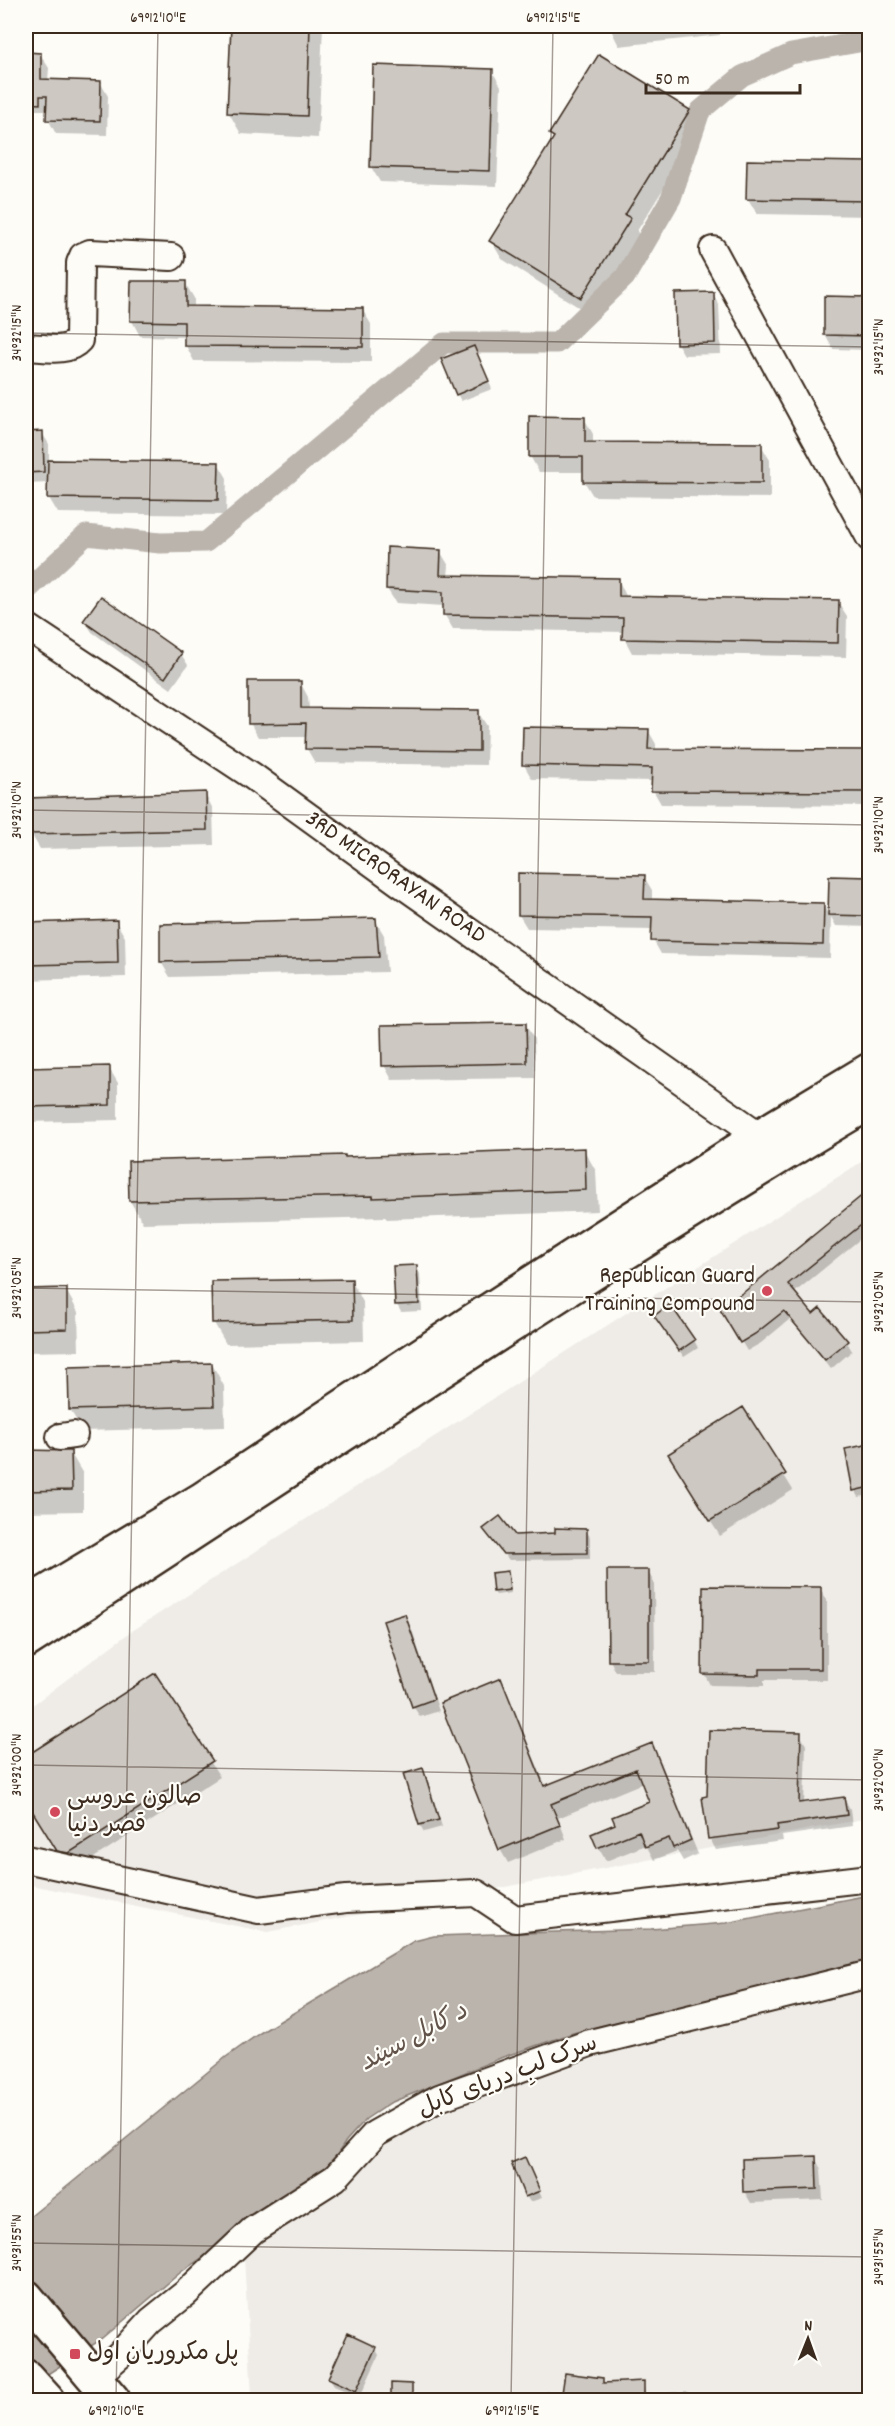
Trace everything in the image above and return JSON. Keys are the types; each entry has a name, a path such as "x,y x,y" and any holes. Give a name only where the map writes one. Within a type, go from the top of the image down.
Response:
{"main road":[{"path":"26,1605 201,1500 760,1136 870,1070"},
{"path":"26,1641 571,1289 783,1154 870,1102"},
{"path":"26,2297 95,2380"},
{"path":"26,2377 47,2400"}],"street":[{"path":"713,250 870,538"},
{"path":"26,347 66,348 73,346 79,340 83,256 90,253 171,257"},
{"name":"3RD MICRORAYAN ROAD","path":"26,626 251,775 400,883 760,1136"},
{"path":"26,1859 259,1910 346,1899 476,1893 515,1919 870,1878"},
{"name":"سرک لبِ دریای کابل","path":"95,2380 151,2321 186,2293 253,2230 335,2178 375,2134 439,2098 590,2043 870,1974"}],"shaded area":[{"path":"869,1157 869,1818 267,1932 26,1884 26,1710 129,1633"},
{"path":"869,1987 869,2400 350,2400 252,2396 244,2257 385,2139 473,2101 656,2037 791,2009"}],"water":[{"name":"د کابل سيند","path":"869,1895 869,1960 573,2033 503,2057 390,2103 366,2119 346,2141 324,2175 181,2272 102,2339 26,2388 26,2220 226,2057 260,2033 414,1941 434,1936 651,1929 726,1923"}],"building":[{"path":"231,26 310,26 307,116 227,113"},
{"path":"26,52 41,53 41,79 101,81 100,121 46,120 47,96 40,96 40,104 26,103"},
{"path":"599,54 690,110 625,215 631,218 581,298 489,241 554,137 549,134"},
{"path":"373,65 493,69 490,171 370,167"},
{"path":"747,160 870,162 870,201 746,199"},
{"path":"131,281 186,281 186,306 363,308 363,347 184,346 184,322 130,321"},
{"path":"714,292 715,343 676,344 675,293"},
{"path":"824,296 870,297 870,336 824,335"},
{"path":"474,346 489,381 456,395 441,359"},
{"path":"529,416 585,417 585,442 762,443 762,483 583,482 583,457 529,457"},
{"path":"43,431 44,472 26,473 26,432"},
{"path":"48,460 219,462 218,500 47,498"},
{"path":"387,547 441,550 440,575 619,578 619,596 839,600 838,643 622,639 623,618 443,615 443,592 386,589"},
{"path":"101,596 182,653 165,678 83,621"},
{"path":"248,681 301,681 301,708 479,710 479,751 305,749 306,723 248,724"},
{"path":"523,727 649,729 648,749 870,750 870,792 651,791 652,768 522,765"},
{"path":"206,792 207,830 29,834 28,798"},
{"path":"518,873 645,875 644,899 824,903 823,945 651,941 652,917 518,915"},
{"path":"829,876 870,877 870,916 828,915"},
{"path":"376,918 379,957 160,962 160,924"},
{"path":"117,920 118,963 26,965 26,923"},
{"path":"526,1023 527,1063 382,1066 381,1025"},
{"path":"110,1066 110,1105 26,1107 26,1068"},
{"path":"585,1148 586,1190 373,1198 373,1196 129,1201 128,1161 345,1155 345,1157"},
{"path":"870,1189 870,1218 788,1284 813,1314 820,1308 848,1341 825,1360 784,1311 740,1343 719,1308 744,1292"},
{"path":"417,1265 419,1304 395,1305 393,1266"},
{"path":"352,1279 353,1320 212,1323 211,1281"},
{"path":"67,1288 67,1329 26,1330 26,1289"},
{"path":"670,1304 695,1340 679,1351 654,1316"},
{"path":"212,1363 214,1406 69,1410 68,1367"},
{"path":"743,1407 786,1474 710,1521 668,1454"},
{"path":"870,1444 870,1487 853,1491 845,1449"},
{"path":"26,1450 71,1451 72,1490 26,1491"},
{"path":"500,1516 515,1535 555,1533 555,1528 587,1529 587,1553 503,1554 483,1529"},
{"path":"607,1570 649,1570 649,1661 608,1661"},
{"path":"508,1571 510,1590 493,1592 491,1573"},
{"path":"703,1586 821,1587 821,1669 759,1669 759,1675 702,1674"},
{"path":"405,1614 434,1699 412,1707 383,1621"},
{"path":"155,1673 213,1761 69,1853 57,1851 26,1801 26,1756"},
{"path":"501,1678 544,1786 652,1743 691,1840 673,1848 669,1838 645,1847 639,1831 597,1848 591,1834 615,1824 612,1817 649,1802 636,1769 551,1804 560,1825 499,1850 440,1703"},
{"path":"709,1730 801,1732 799,1803 844,1797 847,1815 777,1825 778,1830 708,1839 702,1797 707,1796"},
{"path":"423,1768 439,1820 419,1825 403,1774"},
{"path":"816,2156 817,2189 743,2192 742,2159"},
{"path":"525,2157 540,2191 525,2197 511,2163"},
{"path":"348,2334 376,2347 356,2391 328,2378"},
{"path":"565,2373 603,2378 603,2383 644,2381 644,2400 561,2400"},
{"path":"391,2383 412,2384 412,2400 391,2400"}],"waterway":[{"path":"26,591 86,535 160,543 206,542 444,343 557,343 625,277 671,198 700,111 742,76 791,54 870,40"}],"place":[{"name":"Republican Guard Training Compound","path":"767,1291"},
{"name":"صالون عروسی قصر دنیا","path":"55,1812"},
{"name":"پل مکروریان اول","path":"75,2354"}]}
